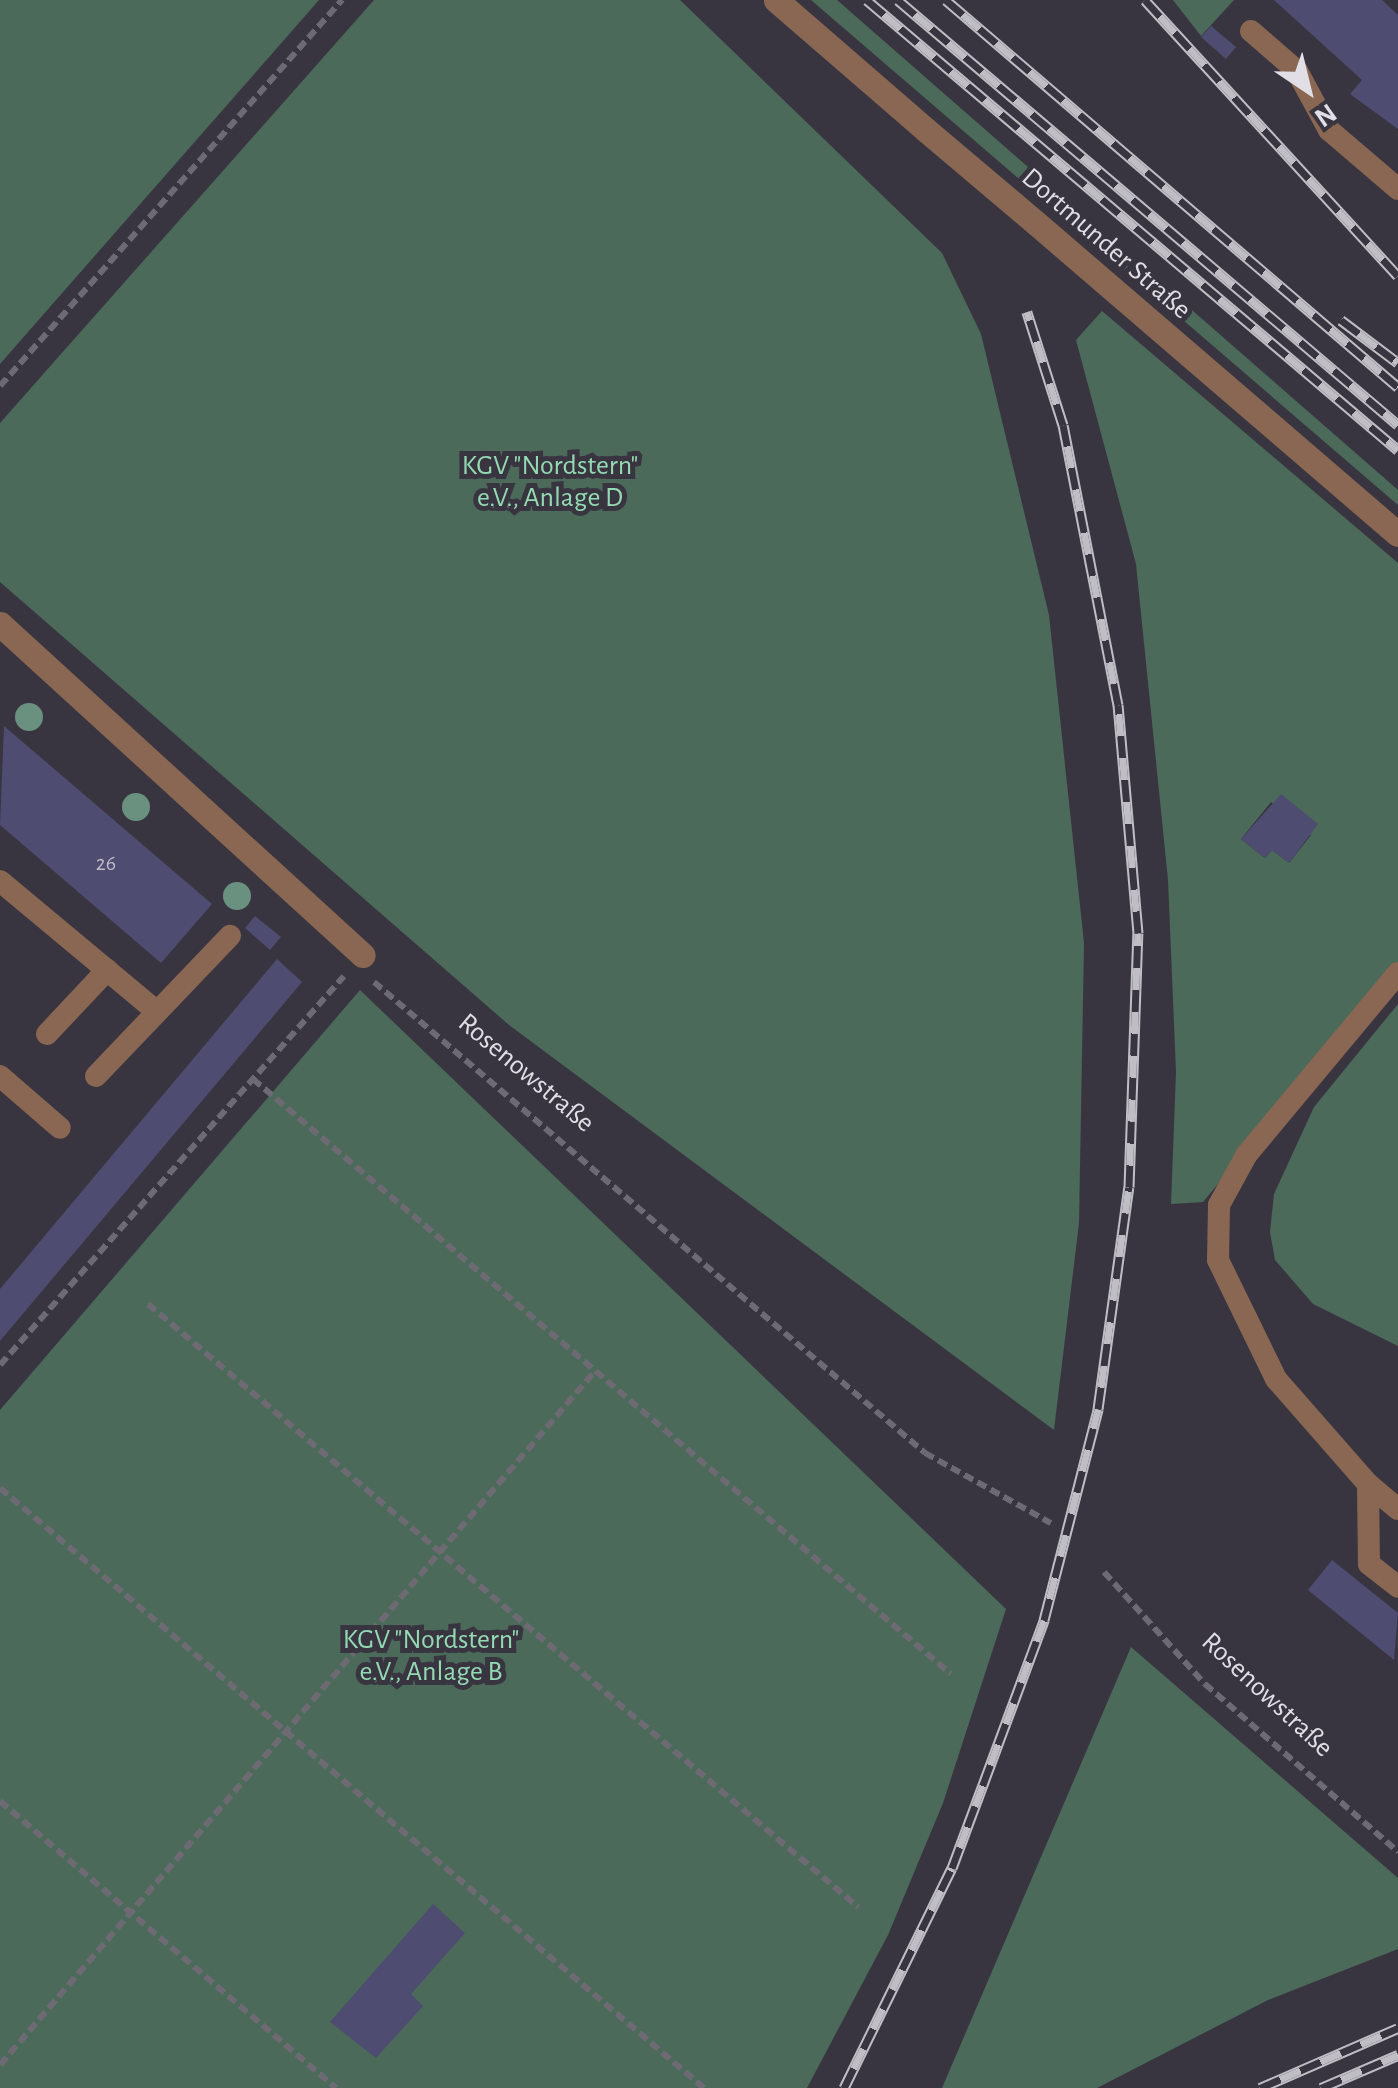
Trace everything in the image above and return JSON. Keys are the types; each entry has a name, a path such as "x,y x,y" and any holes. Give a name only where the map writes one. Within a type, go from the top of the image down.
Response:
{"street":[{"name":"Dortmunder Straße","path":"776,0 1398,534"},
{"path":"0,624 363,955"}],"lane":[{"path":"1251,30 1297,71 1330,130 1398,189"},
{"path":"0,882 156,1011"},
{"path":"96,1076 230,936"},
{"path":"47,1034 107,970"},
{"path":"1398,973 1247,1154 1219,1205 1218,1260 1243,1321 1276,1379 1368,1484 1398,1509"},
{"path":"0,1076 60,1128"},
{"path":"1368,1484 1368,1564 1398,1587"}],"path":[{"path":"0,386 342,0"},
{"path":"0,1365 363,955"},
{"name":"Rosenowstraße","path":"363,955 375,983 926,1452 1051,1523"},
{"path":"253,1079 950,1674"},
{"path":"148,1304 858,1908"},
{"path":"0,2065 596,1371"},
{"path":"0,1488 704,2088"},
{"name":"Rosenowstraße","path":"1104,1572 1205,1684 1398,1852"},
{"path":"0,1801 336,2088"}],"green space":[{"path":"0,0 319,0 0,364"},
{"name":"KGV \"Nordstern\" e.V., Anlage D","path":"374,0 680,0 942,253 981,334 1049,615 1084,943 1079,1223 1054,1430 509,1025 0,582 0,423"},
{"path":"811,0 837,0 1398,490 1398,505"},
{"path":"1173,0 1234,0 1201,36"},
{"path":"1102,311 1398,563 1398,967 1203,1202 1171,1204 1176,1072 1168,880 1136,564 1076,340","holes":["1271,802 1311,835 1289,863 1272,850 1265,858 1241,839"]},
{"name":"KGV \"Nordstern\" e.V., Anlage B","path":"360,990 1006,1609 943,1803 888,1935 807,2088 0,2088 0,1410"},
{"path":"1398,1004 1398,1346 1313,1304 1275,1260 1270,1232 1274,1194 1314,1107"},
{"path":"1131,1647 1398,1878 1398,1949 1268,2000 1097,2088 942,2088"}],"building":[{"path":"1274,0 1382,0 1398,15 1398,129 1350,94 1362,80"},
{"path":"1211,26 1236,47 1226,59 1201,37"},
{"path":"4,726 212,904 161,963 0,825"},
{"path":"1281,794 1318,824 1289,863 1272,850 1265,858 1241,839"},
{"path":"255,916 281,937 270,950 245,928"},
{"path":"277,959 302,982 0,1341 0,1289"},
{"path":"1332,1560 1398,1613 1394,1660 1308,1590"},
{"path":"433,1904 465,1933 411,1994 423,2006 376,2058 330,2022"}],"railway":[{"path":"867,0 1398,450"},
{"path":"898,0 1398,425"},
{"path":"946,0 1398,387"},
{"path":"1145,0 1398,276"},
{"path":"844,2088 952,1868 1044,1620 1098,1409 1129,1187 1138,933 1118,705 1063,425 1027,312"},
{"path":"1341,320 1398,363"},
{"path":"1260,2088 1398,2028"},
{"path":"1321,2088 1398,2055"}]}
